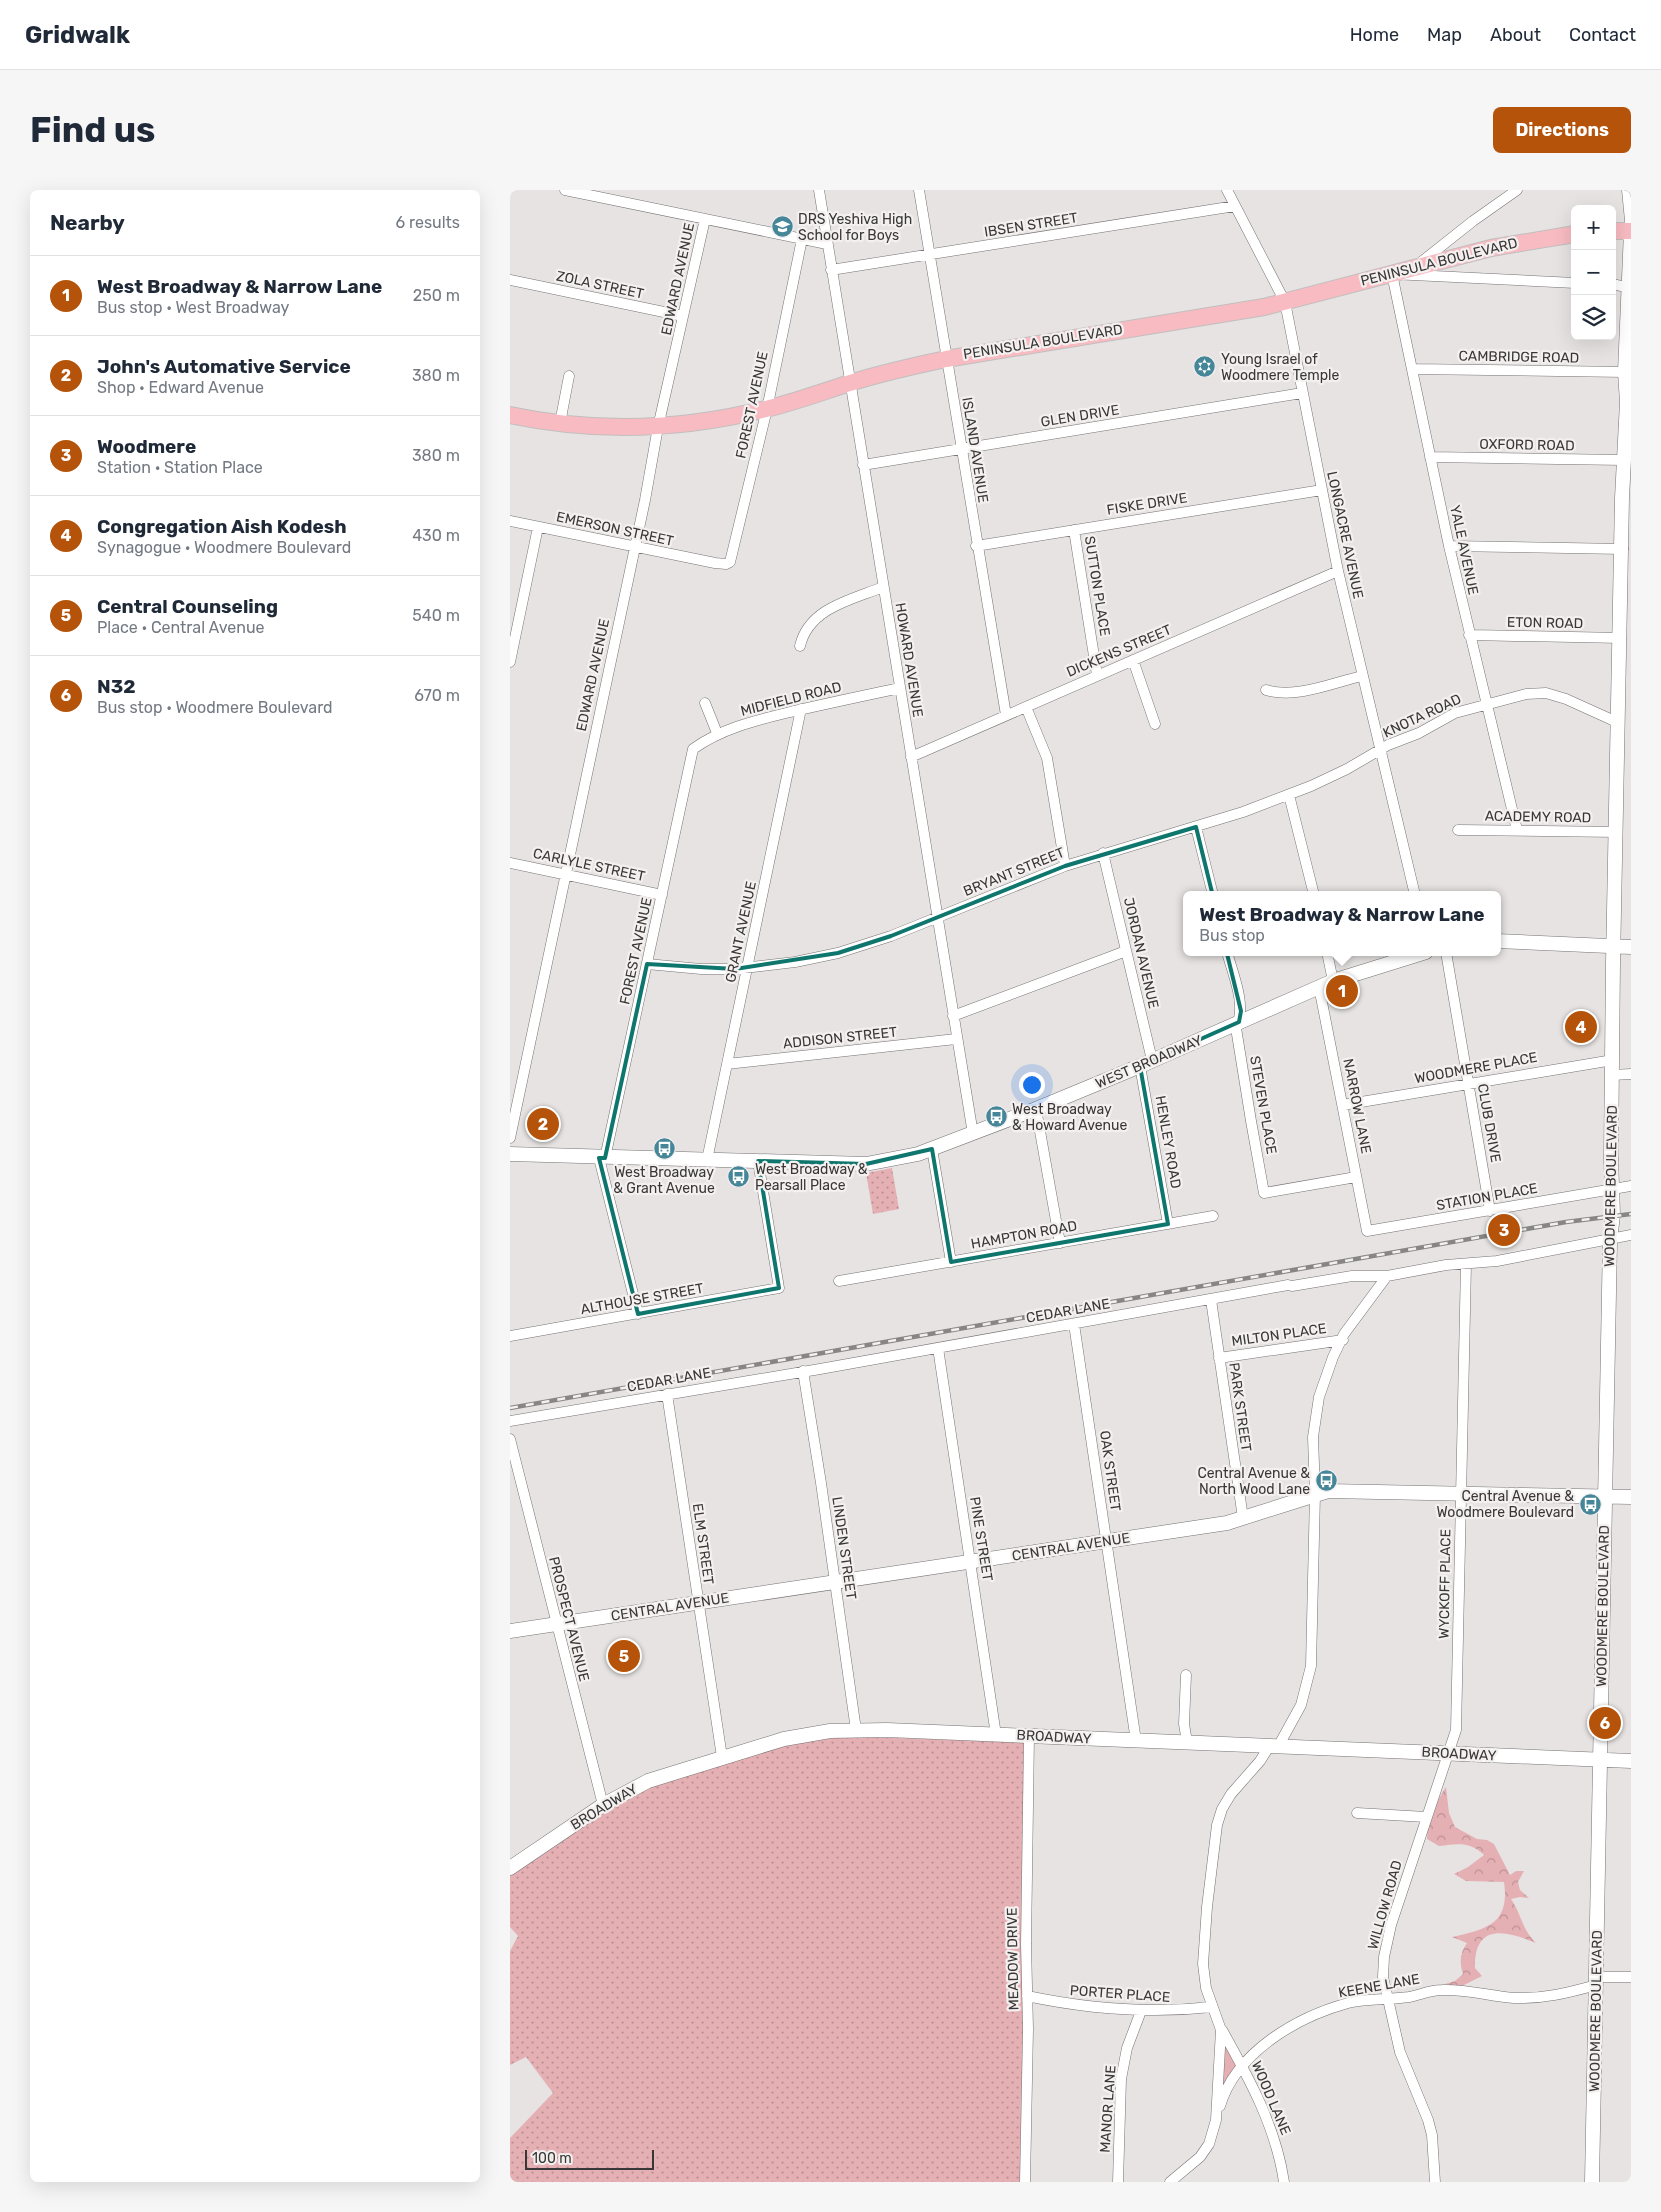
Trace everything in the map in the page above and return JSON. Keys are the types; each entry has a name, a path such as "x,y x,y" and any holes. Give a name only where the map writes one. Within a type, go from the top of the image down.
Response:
{"main road":[{"path":"1616,231 1631,231"},
{"name":"PENINSULA BOULEVARD","path":"510,415 560,423 608,427 684,425 767,409 851,382 946,358 1285,302 1491,248 1571,235"}],"street":[{"path":"565,190 608,194 705,219 827,244"},
{"name":"HOWARD AVENUE","path":"819,190 972,1134"},
{"name":"ISLAND AVENUE","path":"919,190 976,546 1006,715"},
{"name":"LONGACRE AVENUE","path":"1227,190 1242,215 1285,302 1338,571 1414,891"},
{"path":"1413,269 1473,221 1518,190"},
{"name":"WOODMERE BOULEVARD","path":"1592,2182 1610,1240 1613,1215 1612,1075 1614,946 1623,549 1627,517 1624,460 1629,403 1625,372 1631,231 1627,190"},
{"name":"IBSEN STREET","path":"832,270 1235,206"},
{"name":"EDWARD AVENUE","path":"510,1138 658,427 705,219"},
{"name":"FOREST AVENUE","path":"715,564 726,564 733,556 767,409 775,362 802,239"},
{"path":"1392,274 1571,283"},
{"name":"YALE AVENUE","path":"1392,274 1469,635 1517,830"},
{"name":"ZOLA STREET","path":"510,280 684,316"},
{"path":"1616,285 1629,288"},
{"name":"CAMBRIDGE ROAD","path":"1412,369 1625,372"},
{"path":"560,423 569,376"},
{"name":"GLEN DRIVE","path":"864,466 1302,393"},
{"name":"OXFORD ROAD","path":"1430,457 1624,460"},
{"name":"FISKE DRIVE","path":"976,546 1322,490"},
{"name":"EMERSON STREET","path":"510,521 715,564"},
{"path":"510,662 538,527"},
{"name":"SUTTON PLACE","path":"1074,530 1097,675"},
{"path":"1449,546 1623,549"},
{"name":"DICKENS STREET","path":"911,758 1338,571"},
{"path":"800,646 804,632 812,620 822,612 883,587"},
{"name":"ETON ROAD","path":"1469,635 1621,638"},
{"path":"1133,660 1155,724"},
{"path":"1266,690 1278,694 1294,693 1362,676"},
{"name":"MIDFIELD ROAD","path":"693,749 717,733 801,709 900,688"},
{"name":"KNOTA ROAD","path":"1380,751 1388,745 1419,733 1455,714 1526,694 1546,694 1566,699 1619,723"},
{"path":"705,703 717,733"},
{"path":"1026,707 1047,758 1065,866"},
{"name":"GRANT AVENUE","path":"707,1160 801,709"},
{"name":"FOREST AVENUE","path":"602,1158 647,964 693,749"},
{"name":"BRYANT STREET","path":"647,964 701,969 735,969 796,962 838,953 890,936 1065,866 1103,853 1196,827 1289,795 1320,782 1380,751"},
{"path":"1289,795 1313,891"},
{"path":"1196,827 1212,891"},
{"name":"ACADEMY ROAD","path":"1458,830 1617,832"},
{"name":"JORDAN AVENUE","path":"1103,853 1126,951 1146,1063"},
{"name":"CARLYLE STREET","path":"510,863 662,895"},
{"path":"1501,941 1631,946"},
{"path":"953,1016 1126,951"},
{"name":"STEVEN PLACE","path":"1228,956 1241,1007 1239,1022 1236,1028 1264,1192 1356,1177"},
{"path":"1328,956 1332,981"},
{"name":"WEST BROADWAY","path":"510,1154 866,1164 899,1160 1036,1109 1332,981 1413,956"},
{"name":"CLUB DRIVE","path":"1447,956 1490,1211"},
{"name":"NARROW LANE","path":"1319,987 1367,1231"},
{"name":"ADDISON STREET","path":"727,1064 956,1039"},
{"name":"WOODMERE PLACE","path":"1343,1105 1613,1060"},
{"name":"HENLEY ROAD","path":"1146,1063 1168,1224"},
{"path":"1612,1075 1631,1074"},
{"path":"1036,1109 1060,1243"},
{"path":"932,1149 951,1262"},
{"path":"602,1158 638,1314"},
{"name":"ALTHOUSE STREET","path":"510,1336 779,1288 758,1161"},
{"name":"STATION PLACE","path":"1367,1231 1631,1186"},
{"name":"HAMPTON ROAD","path":"839,1281 1213,1216"},
{"name":"CEDAR LANE","path":"510,1421 938,1348 1288,1285 1292,1286 1352,1276 1387,1276 1446,1265 1497,1261 1631,1235"},
{"name":"WYCKOFF PLACE","path":"1448,1753 1456,1730 1466,1264"},
{"name":"WOOD LANE","path":"1284,2182 1281,2163 1268,2122 1243,2067 1221,2030 1205,1983 1203,1964 1209,1889 1217,1825 1222,1809 1231,1794 1274,1745 1301,1705 1311,1666 1315,1494 1313,1437 1315,1414 1327,1374 1343,1340 1387,1276"},
{"name":"PARK STREET","path":"1211,1300 1243,1518"},
{"name":"OAK STREET","path":"1074,1324 1136,1741"},
{"name":"MILTON PLACE","path":"1219,1358 1343,1340"},
{"name":"PINE STREET","path":"938,1348 996,1735"},
{"name":"LINDEN STREET","path":"803,1370 856,1730"},
{"name":"ELM STREET","path":"667,1394 722,1757"},
{"name":"PROSPECT AVENUE","path":"510,1439 603,1805"},
{"name":"CENTRAL AVENUE","path":"510,1631 1227,1523 1328,1491 1631,1497"},
{"path":"1186,1675 1184,1724 1187,1742"},
{"name":"BROADWAY","path":"510,1868 603,1805 648,1781 784,1739 830,1731 856,1730 1274,1745 1631,1761"},
{"name":"MEADOW DRIVE","path":"1024,2182 1028,2029 1026,1944 1029,1736"},
{"name":"WILLOW ROAD","path":"1435,2182 1432,2135 1428,2120 1400,2052 1383,1977 1384,1957 1391,1925 1448,1753"},
{"path":"1357,1813 1426,1817"},
{"name":"KEENE LANE","path":"1216,2120 1224,2096 1243,2067 1269,2042 1304,2020 1350,2003 1410,1997 1428,1991 1443,1990 1513,1998 1550,1997 1596,1981 1631,1977"},
{"name":"PORTER PLACE","path":"1027,1996 1074,2006 1141,2010 1179,2011 1212,2007"},
{"name":"MANOR LANE","path":"1118,2182 1121,2079 1127,2048 1141,2010"},
{"path":"1170,2182 1209,2144 1216,2120 1221,2030"}],"highlighted area":[{"path":"1196,827 1241,1011 1239,1022 1140,1066 1168,1224 951,1262 932,1149 866,1164 758,1161 779,1288 638,1314 599,1158 605,1158 647,964 735,969 838,953 891,936 1065,866"}],"green space":[{"path":"892,1168 899,1209 873,1214 866,1173"},
{"path":"828,1736 1025,1742 1024,2182 510,2182 510,2138 553,2093 526,2057 510,2065 510,1951 518,1936 510,1927 510,1870 617,1797 734,1756"},
{"path":"1446,1787 1449,1813 1455,1827 1477,1839 1487,1840 1494,1844 1510,1875 1516,1871 1524,1871 1518,1882 1520,1890 1529,1898 1511,1899 1525,1928 1536,1943 1514,1935 1494,1934 1486,1937 1480,1943 1476,1953 1475,1968 1482,1976 1460,1987 1445,1984 1455,1981 1463,1974 1461,1958 1467,1943 1452,1937 1476,1931 1493,1922 1499,1916 1505,1896 1504,1882 1466,1881 1454,1874 1468,1867 1484,1855 1479,1851 1463,1844 1439,1846 1427,1839 1427,1832 1433,1812"},
{"path":"1222,2035 1241,2066 1219,2101"}],"railway":[{"path":"510,1408 1566,1222 1631,1214"}],"place":[{"name":"DRS Yeshiva High School for Boys","path":"782,227"},
{"name":"Young Israel of Woodmere Temple","path":"1205,367"},
{"name":"West Broadway & Narrow Lane","path":"1342,991"},
{"name":"Congregation Aish Kodesh","path":"1581,1027"},
{"name":"West Broadway & Howard Avenue","path":"996,1117"},
{"name":"John's Automative Service","path":"543,1124"},
{"name":"West Broadway & Grant Avenue","path":"664,1149"},
{"name":"West Broadway & Pearsall Place","path":"739,1177"},
{"name":"Woodmere","path":"1504,1230"},
{"name":"Central Avenue & North Wood Lane","path":"1326,1481"},
{"name":"Central Avenue & Woodmere Boulevard","path":"1590,1504"},
{"name":"Central Counseling","path":"624,1656"},
{"name":"N32","path":"1605,1723"}]}
